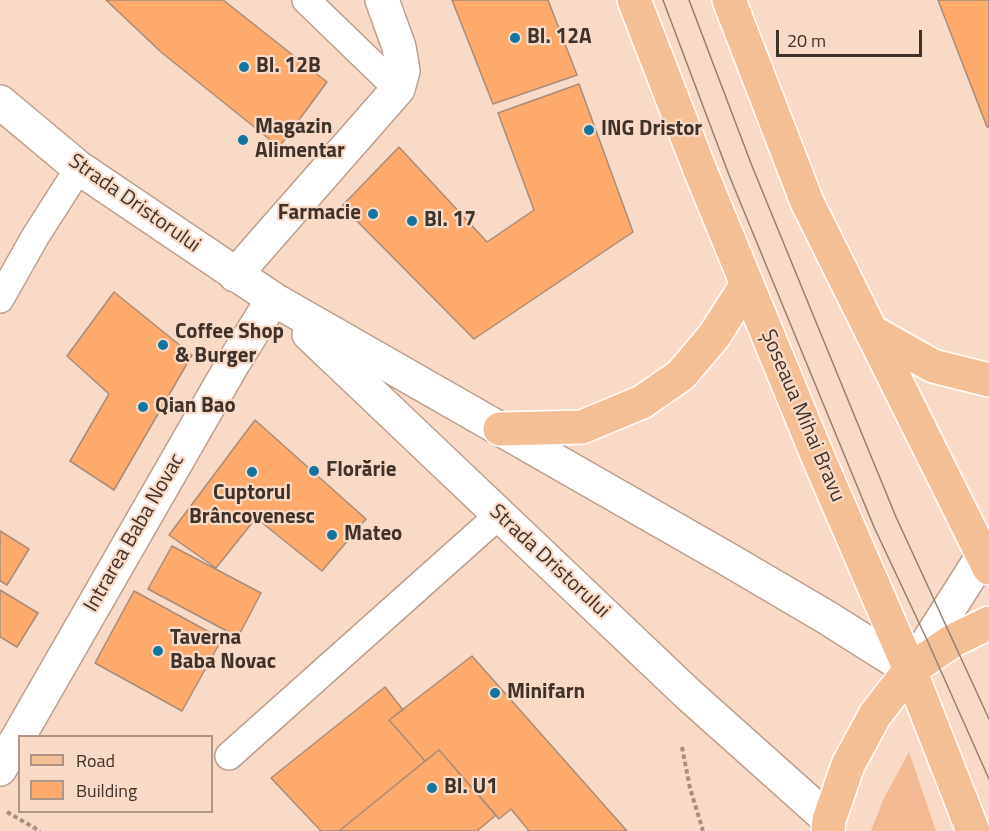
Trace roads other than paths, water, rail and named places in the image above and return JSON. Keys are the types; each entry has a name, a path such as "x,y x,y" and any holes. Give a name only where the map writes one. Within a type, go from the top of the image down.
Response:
{"main road":[{"name":"Șoseaua Mihai Bravu","path":"634,0 700,170 910,670 973,831"},
{"path":"729,0 807,202 987,557"},
{"path":"500,429 582,427 642,402 681,375 714,336 747,284"},
{"path":"871,331 933,366 989,380"},
{"path":"828,825 848,765 875,715 910,670 954,640 989,623"}],"street":[{"path":"235,275 398,89 403,71 399,47 382,0"},
{"name":"Strada Dristorului","path":"0,102 79,168 273,299 826,617 910,670"},
{"name":"Strada Dristorului","path":"273,299 828,825"},
{"name":"Intrarea Baba Novac","path":"20,735 232,365 273,299"},
{"path":"910,670 987,557"},
{"name":"Intrarea Baba Novac","path":"0,769 18,738"}],"lane":[{"path":"306,0 398,89"},
{"path":"0,299 9,265 35,237 79,168"},
{"path":"229,756 499,515"}],"tram line":[{"path":"663,0 729,175 874,527 989,779"},
{"path":"689,0 752,166 896,517 989,719"}],"place":[{"name":"Bl. 12A","path":"515,38"},
{"name":"Bl. 12B","path":"244,67"},
{"name":"ING Dristor","path":"589,130"},
{"name":"Magazin Alimentar","path":"243,140"},
{"name":"Farmacie","path":"373,214"},
{"name":"Bl. 17","path":"412,221"},
{"name":"Coffee Shop & Burger","path":"163,345"},
{"name":"Qian Bao","path":"143,407"},
{"name":"Florărie","path":"314,471"},
{"name":"Cuptorul Brâncovenesc","path":"252,472"},
{"name":"Mateo","path":"332,535"},
{"name":"Taverna Baba Novac","path":"158,651"},
{"name":"Minifarn","path":"495,693"},
{"name":"Bl. U1","path":"432,788"}]}
